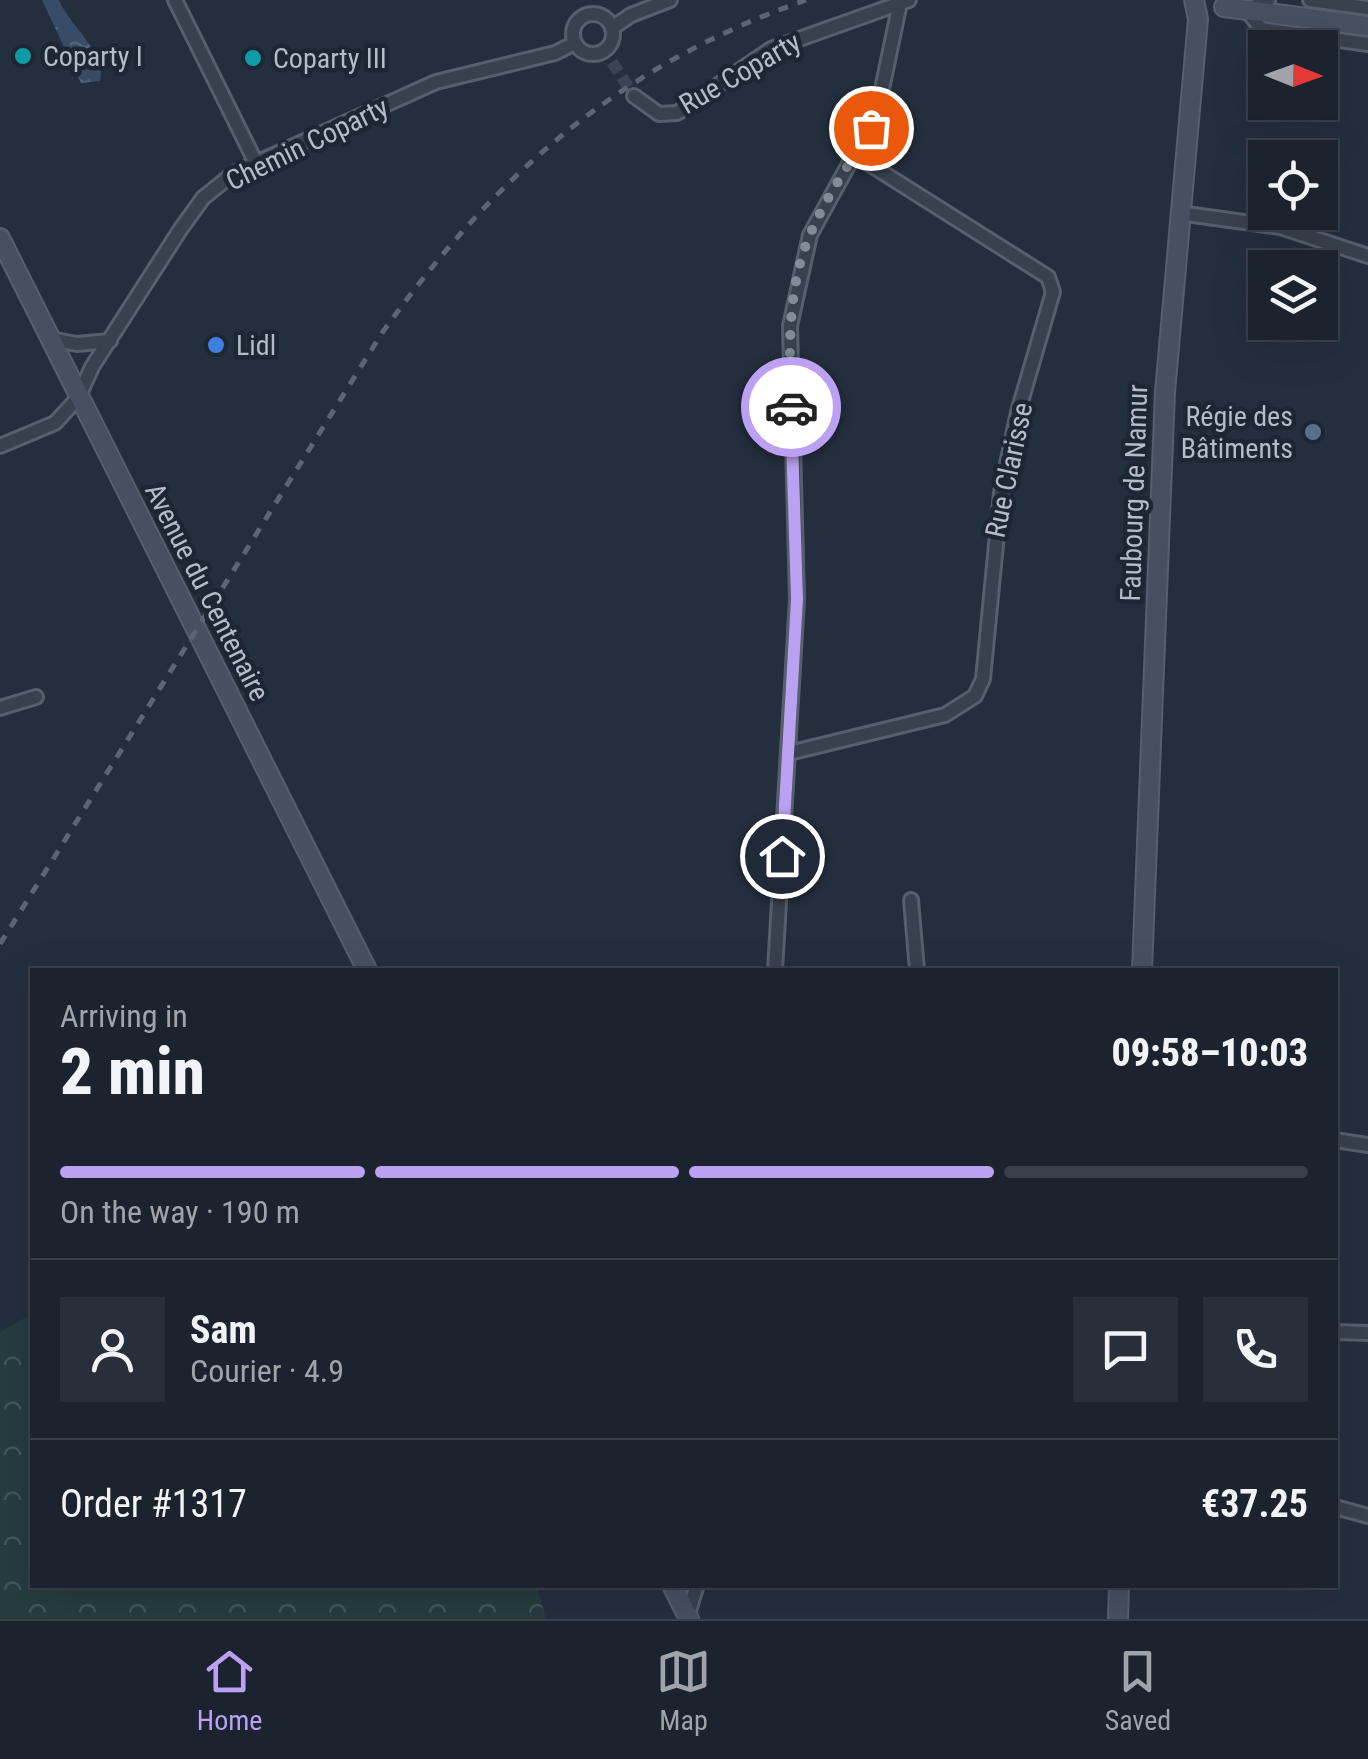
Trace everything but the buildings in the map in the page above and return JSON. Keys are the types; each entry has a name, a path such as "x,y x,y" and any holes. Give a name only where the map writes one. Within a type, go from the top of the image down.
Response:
{"street":[{"path":"175,0 256,163"},
{"path":"612,28 631,15 670,0"},
{"name":"Faubourg de Namur","path":"1142,968 1165,392 1198,20 1192,8 1194,0"},
{"path":"1248,10 1268,0"},
{"path":"1310,0 1368,8"},
{"path":"776,968 797,599 790,326 810,234 877,113 904,1"},
{"name":"Rue Coparty","path":"634,96 659,114 677,113 771,49 904,1"},
{"path":"1198,20 1216,21 1223,3 1368,26"},
{"path":"594,7 612,28 608,57 584,52 575,43 575,24 594,7"},
{"path":"1248,10 1261,29 1368,44"},
{"name":"Chemin Coparty","path":"78,398 110,341 203,198 234,173 436,82 555,53 575,43"},
{"name":"Rue Clarisse","path":"788,753 945,715 975,696 985,664 1000,493 1018,412 1054,292 1048,277 855,155"},
{"path":"1179,212 1280,227 1368,256"},
{"name":"Avenue du Centenaire","path":"0,238 366,968"},
{"path":"50,339 77,344 110,341"},
{"path":"0,446 55,423 78,398"},
{"path":"0,708 36,698"},
{"path":"910,900 916,968"},
{"path":"1338,1140 1368,1145"},
{"path":"1338,1332 1368,1333"},
{"path":"1338,1508 1368,1516"},
{"path":"673,1588 687,1618"},
{"path":"687,1618 696,1588"},
{"path":"1118,1619 1119,1588"}],"green space":[{"path":"30,1315 30,1588 537,1588 546,1619 0,1619 0,1332"}],"water":[{"path":"42,0 59,0 93,50 101,71 100,81 81,83"}],"tunnel":[{"path":"612,62 634,96"}],"railway":[{"path":"0,944 382,333 470,223 517,175 620,92 739,26 806,0"}],"way so far":[{"path":"791,407 790,326 803,254 829,196 871,128"}],"place":[{"name":"Coparty I","path":"23,56"},
{"name":"Coparty III","path":"253,58"},
{"name":"Lidl","path":"216,345"},
{"name":"Régie des Bâtiments","path":"1313,432"}],"route":[{"path":"782,856 797,599 791,407"}]}
